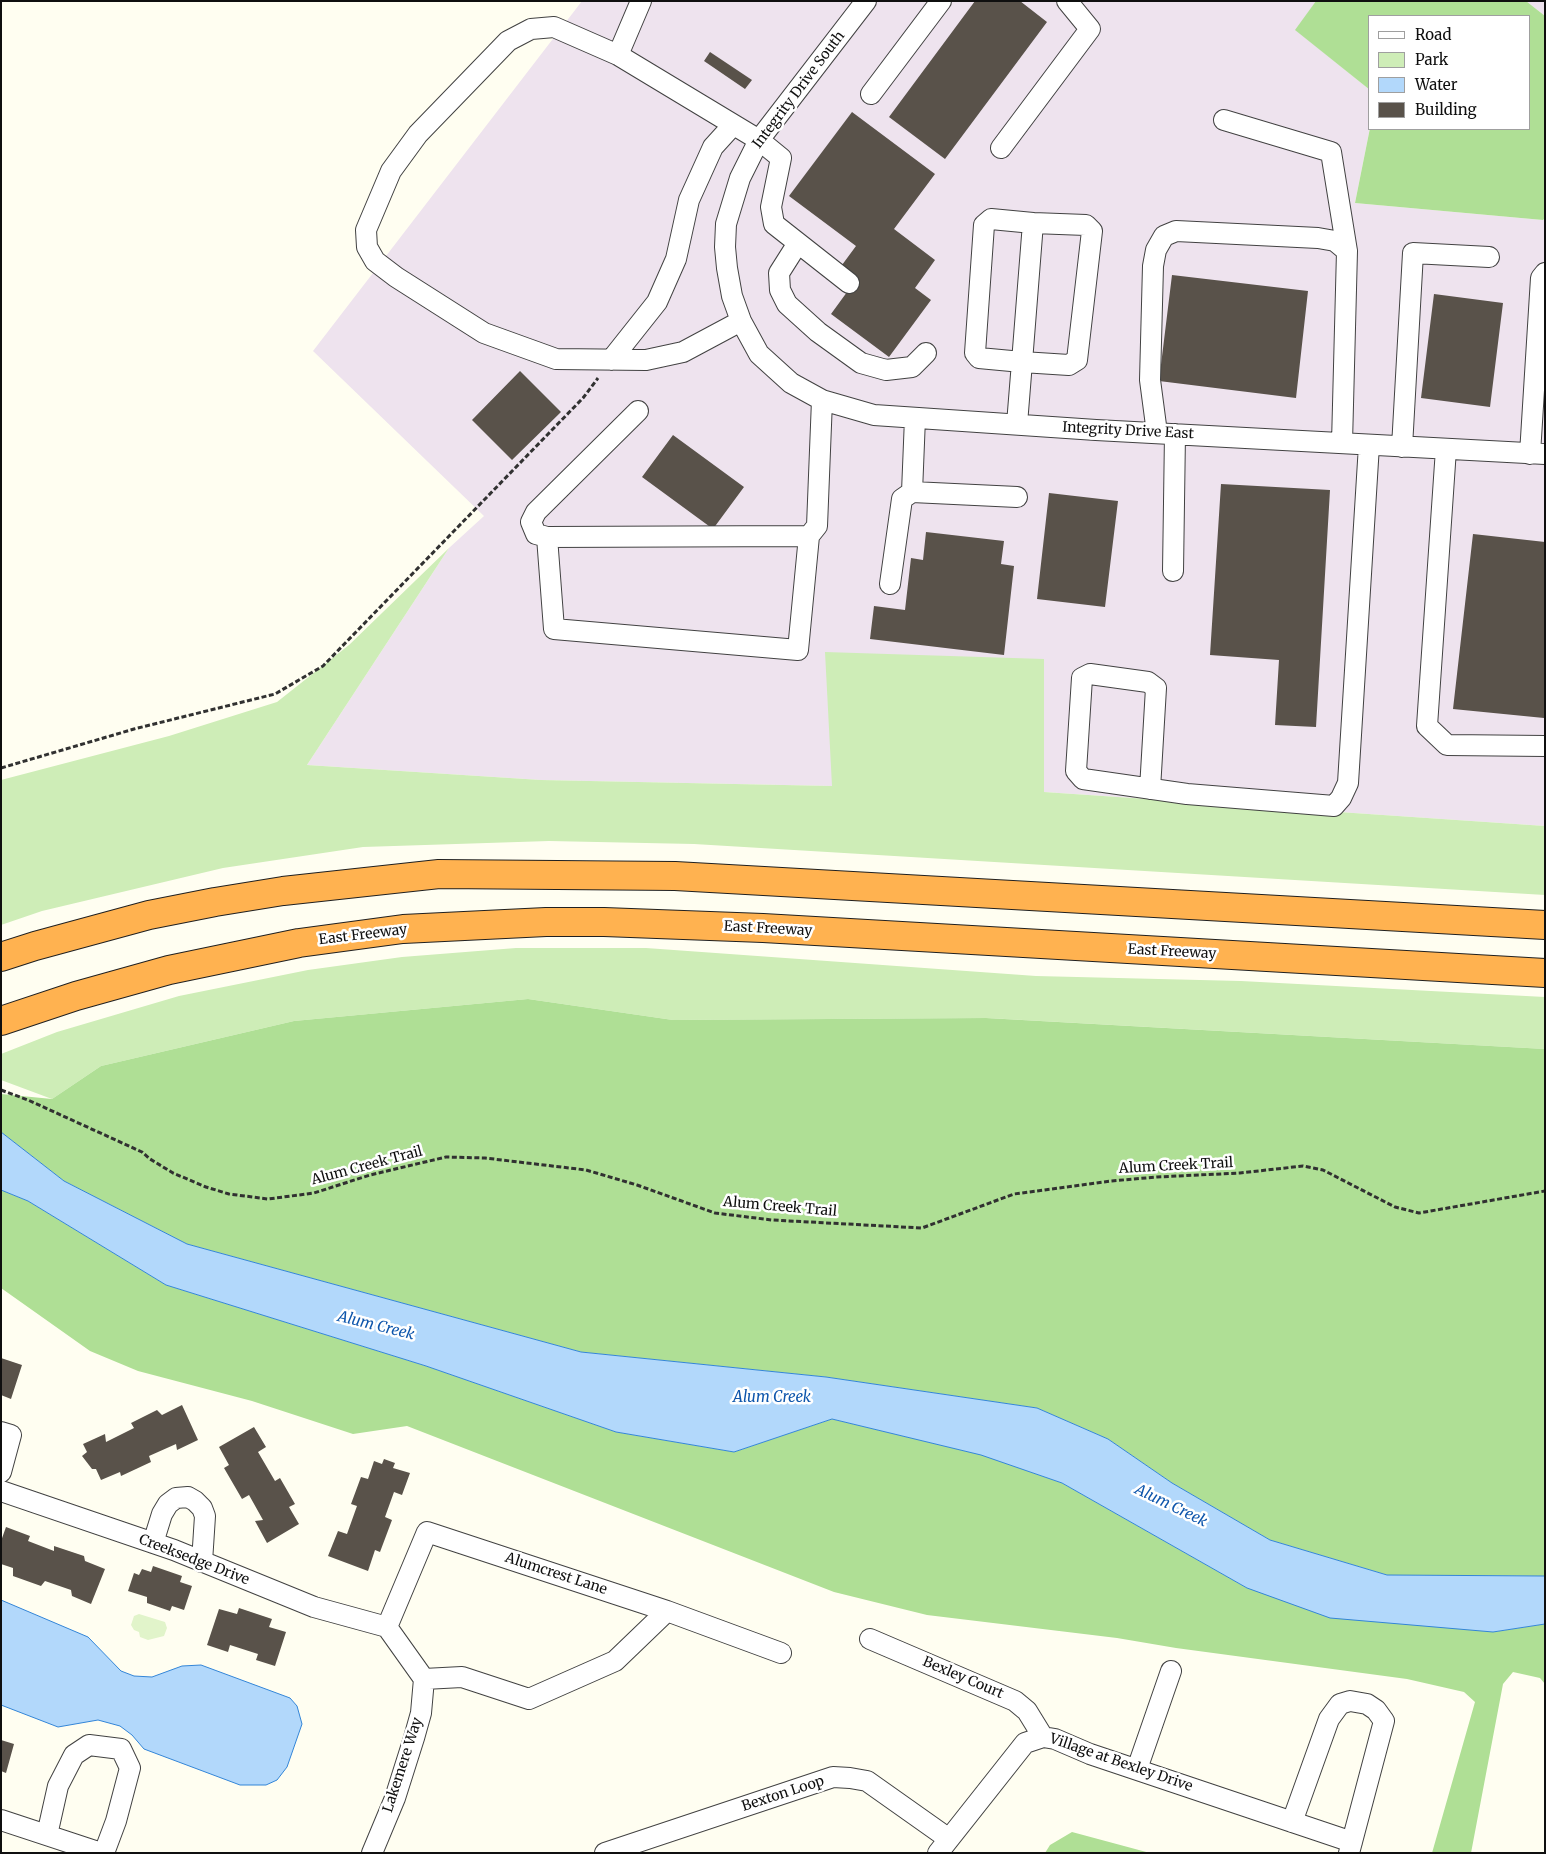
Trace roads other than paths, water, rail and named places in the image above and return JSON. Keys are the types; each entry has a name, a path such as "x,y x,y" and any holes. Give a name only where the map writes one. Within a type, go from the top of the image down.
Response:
{"highway":[{"path":"1,957 149,915 206,904 293,889 439,874 675,876 1545,925"},
{"name":"East Freeway","path":"1,1021 76,996 168,970 299,943 412,928 546,922 604,922 763,928 1545,973"}],"street":[{"path":"618,55 641,1"},
{"name":"Integrity Drive South","path":"742,325 732,296 725,247 726,224 740,178 759,140 866,1"},
{"path":"871,94 941,1"},
{"path":"1001,148 1090,29 1067,4 1067,1"},
{"path":"742,325 683,352 646,360 556,359 484,333 396,277 375,261 367,247 366,230 391,171 418,134 508,41 531,29 554,27 618,55 759,140 781,158 771,206 774,224 849,283"},
{"path":"1224,120 1331,152 1347,251 1342,443"},
{"path":"612,360 657,302 676,259 693,191 712,147 733,125"},
{"path":"991,219 1033,223 1086,225 1092,230 1077,360 1069,365 979,358 974,353 984,225 991,219"},
{"path":"1017,424 1033,223"},
{"path":"1173,571 1166,434 1150,380 1153,266 1156,250 1164,236 1176,231 1318,238 1335,241 1347,251"},
{"path":"798,242 779,273 780,290 787,304 818,332 861,363 886,370 912,367 926,353"},
{"path":"1402,447 1413,253 1490,257"},
{"path":"1537,454 1541,278 1545,273"},
{"name":"Integrity Drive East","path":"742,325 759,354 791,383 822,400 874,415 1166,434 1537,454"},
{"path":"547,537 554,629 798,650 809,536 818,526 822,400"},
{"path":"638,411 536,512 530,522 536,534 547,537 809,536"},
{"path":"912,492 915,418"},
{"path":"1150,789 1156,688 1148,682 1090,674 1082,678 1076,771 1083,779 1150,789 1187,794 1334,806 1341,798 1348,783 1369,444"},
{"path":"1446,449 1427,726 1447,745 1545,746"},
{"path":"890,584 902,499 912,492 1016,498"},
{"path":"1,1432 11,1435 1,1472"},
{"name":"Creeksedge Drive","path":"1,1491 153,1543 314,1607 387,1627"},
{"path":"153,1543 162,1514 168,1504 176,1498 188,1498 195,1501 202,1508 205,1516 202,1562"},
{"name":"Alumcrest Lane","path":"387,1627 427,1532 667,1611 781,1653"},
{"path":"387,1627 424,1679 462,1677 528,1699 615,1661 667,1611"},
{"name":"Bexley Court","path":"870,1638 1016,1701 1026,1711 1042,1737"},
{"path":"1136,1770 1171,1671"},
{"name":"Lakemere Way","path":"372,1853 395,1798 414,1738 420,1713 424,1679"},
{"name":"Village at Bexley Drive","path":"943,1846 1025,1743 1042,1737 1055,1739 1090,1754 1292,1822 1351,1847 1384,1721 1376,1710 1367,1704 1350,1701 1340,1704 1329,1719 1292,1822"},
{"path":"1,1820 47,1835 75,1848 102,1853 116,1821 130,1768 121,1750 89,1745 74,1755 58,1786 47,1835"},
{"name":"Bexton Loop","path":"605,1853 833,1777 867,1781 943,1846"}],"water":[{"name":"Alum Creek","path":"1,1132 64,1181 187,1244 581,1352 826,1377 1037,1408 1108,1439 1172,1483 1270,1540 1387,1575 1545,1576 1545,1624 1493,1632 1330,1618 1247,1588 1062,1483 981,1455 832,1419 734,1452 616,1432 426,1366 166,1285 28,1201 1,1190"},
{"path":"1,1600 88,1637 121,1671 134,1676 152,1677 182,1666 201,1665 290,1698 297,1706 302,1724 287,1767 277,1780 266,1785 240,1785 144,1749 132,1735 120,1726 98,1720 58,1727 1,1705"}]}
